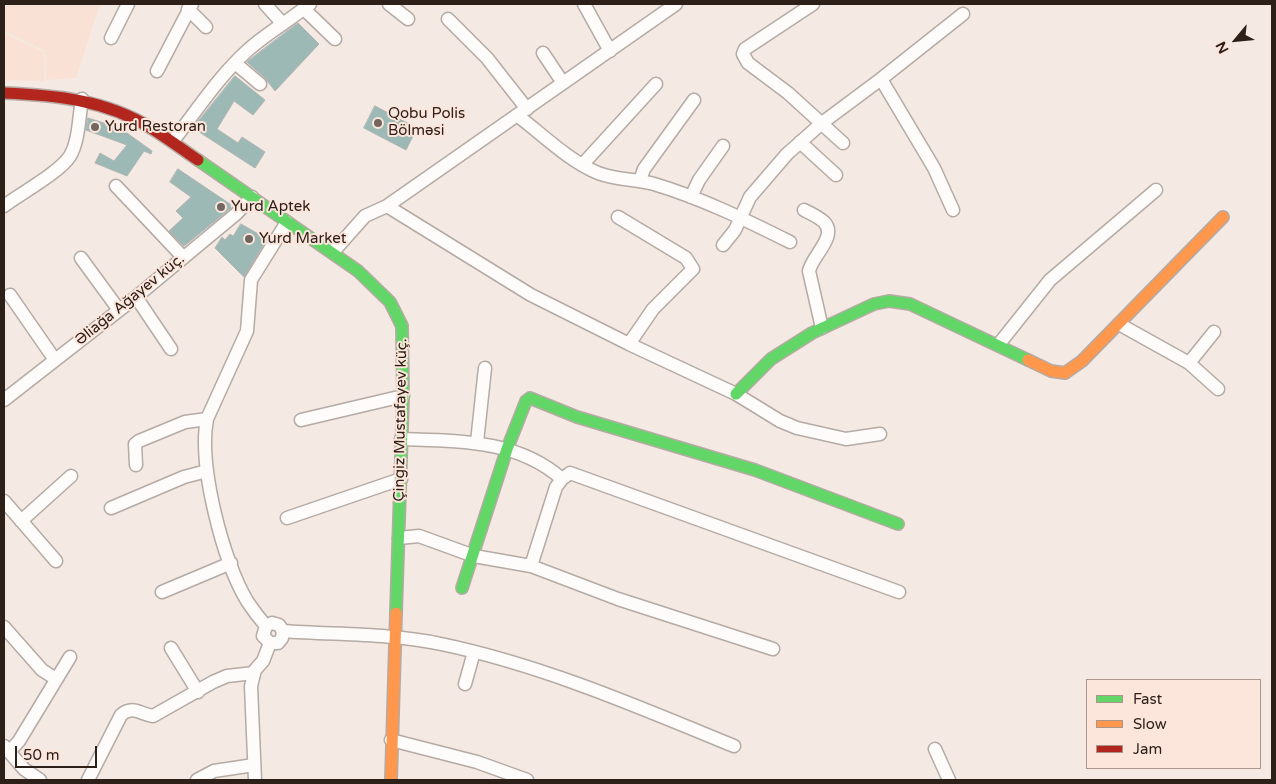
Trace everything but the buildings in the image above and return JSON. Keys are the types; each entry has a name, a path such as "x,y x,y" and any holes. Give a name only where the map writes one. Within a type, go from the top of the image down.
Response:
{"street":[{"path":"111,38 128,4"},
{"path":"264,4 282,23"},
{"path":"389,4 408,19"},
{"path":"584,4 610,51"},
{"path":"333,252 365,216 387,206 676,4"},
{"path":"812,4 745,49 743,54 748,63 788,93 843,143"},
{"path":"172,141 208,93 235,63 282,23 307,6 335,39"},
{"path":"157,71 190,7 206,27"},
{"path":"724,245 757,186 800,142 963,14"},
{"path":"448,19 487,58 522,113 583,164 597,172 616,178 640,180 690,197 741,217 790,242"},
{"path":"543,53 564,84"},
{"path":"235,63 260,84"},
{"path":"881,79 934,168 953,210"},
{"path":"583,164 656,84"},
{"name":"Çingiz Mustafayev küç.","path":"4,94 52,95 82,99 116,109 172,141 333,252 374,284 397,313 403,338 403,396 391,780"},
{"path":"4,206 61,165 70,156 82,99"},
{"path":"640,180 644,169 694,100"},
{"path":"800,142 836,175"},
{"path":"690,197 699,180 723,146"},
{"path":"116,186 183,258"},
{"path":"999,344 1050,280 1156,190"},
{"name":"Əliağa Ağayev küç.","path":"4,400 136,297 236,214 252,197"},
{"path":"387,206 531,295 629,344 736,394 780,421 797,428 846,439 880,434"},
{"path":"804,210 824,222 829,230 828,238 811,262 809,271 822,328"},
{"path":"618,217 686,258 693,269 653,309 629,344"},
{"path":"736,394 772,359 822,328 874,304 889,301 910,304 999,344 1052,371 1065,373 1082,362 1223,217"},
{"path":"266,626 247,601 231,563 216,519 208,471 205,432 207,419 247,331 251,280 287,222"},
{"path":"81,258 119,310"},
{"path":"10,295 55,360"},
{"path":"136,297 171,349"},
{"path":"1119,324 1189,363 1218,389"},
{"path":"1189,363 1214,332"},
{"path":"477,442 485,368"},
{"path":"300,420 403,396"},
{"path":"462,588 474,556 507,449 526,401 530,398 536,398 577,418 755,470 898,524"},
{"path":"136,465 134,450 135,444 139,441 185,422 207,419"},
{"path":"401,438 477,442 507,449 551,469 562,479"},
{"path":"110,508 184,477 208,471"},
{"path":"531,566 556,487 570,473 899,592"},
{"path":"21,521 70,476"},
{"path":"287,518 401,479"},
{"path":"4,500 56,561"},
{"path":"399,538 419,536 474,556 531,566 618,599 773,649"},
{"path":"162,592 231,563"},
{"path":"266,626 276,623 283,631 395,637 474,652 599,692 734,746"},
{"path":"266,626 263,636 270,643"},
{"path":"4,627 42,670 56,679"},
{"path":"270,643 280,640 283,631"},
{"path":"255,780 251,686 254,674 263,662 270,643"},
{"path":"171,648 198,692"},
{"path":"465,684 474,652"},
{"path":"40,780 24,769 6,749 19,741 70,656"},
{"path":"88,780 121,715 127,710 133,708 153,716 227,676 254,674"},
{"path":"391,740 449,754 513,777 527,780"},
{"path":"935,749 948,780"},
{"path":"197,780 214,771 254,765"}],"shaded area":[{"path":"4,4 100,4 76,78 46,80 45,51 4,31"},
{"path":"4,33 44,52 44,81 4,80"}],"traffic: fast":[{"path":"198,160 358,271 390,302 402,326 403,396 396,613"},
{"path":"736,394 771,359 812,333 874,304 889,301 910,304 1028,360"},
{"path":"462,588 507,449 526,401 530,398 577,417 755,470 898,524"}],"traffic: slow":[{"path":"1028,360 1051,371 1065,373 1082,361 1223,217"},
{"path":"391,780 396,613"}],"traffic: jam":[{"path":"4,93 42,95 80,101 116,111 151,128 198,160"}],"place":[{"name":"Qobu Polis Bölməsi","path":"378,123"},
{"name":"Yurd Restoran","path":"95,127"},
{"name":"Yurd Aptek","path":"221,207"},
{"name":"Yurd Market","path":"249,239"}]}
